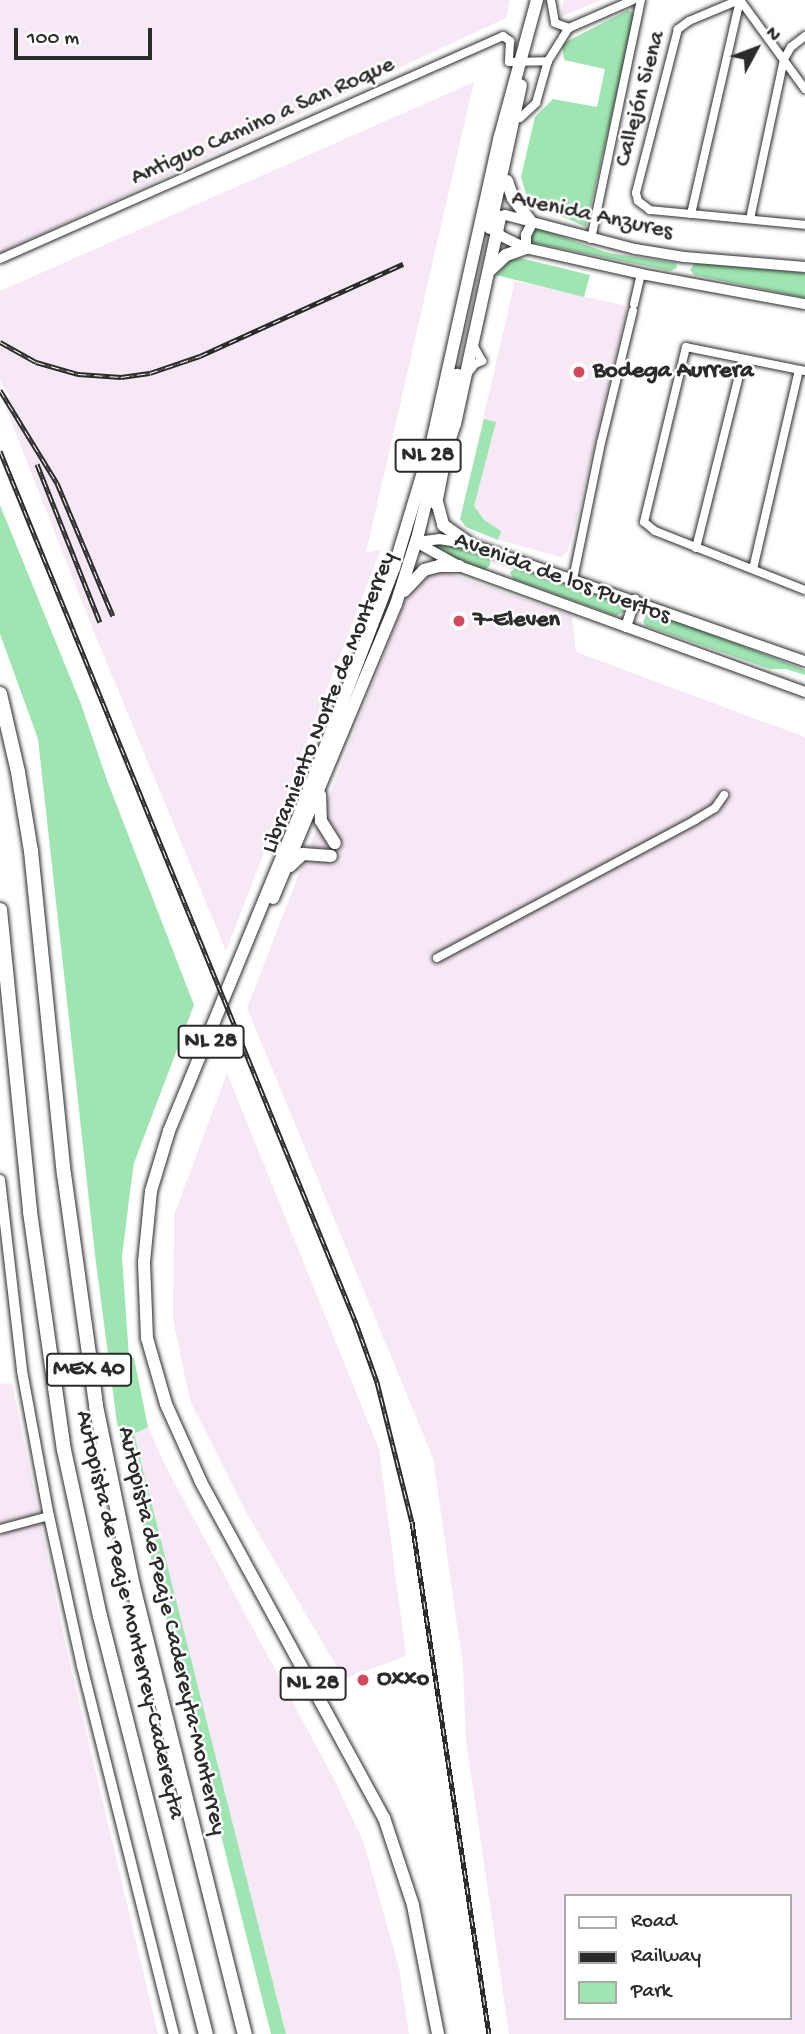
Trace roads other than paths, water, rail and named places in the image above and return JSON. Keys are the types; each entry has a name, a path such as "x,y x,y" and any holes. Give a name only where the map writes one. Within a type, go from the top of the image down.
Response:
{"highway":[{"name":"Autopista de Peaje Cadereyta-Monterrey","path":"0,694 28,828 64,1174 98,1418 133,1586 245,2034"},
{"name":"Autopista de Peaje Monterrey-Cadereyta","path":"0,910 30,1212 64,1450 100,1616 206,2034"}],"main road":[{"name":"Libramiento Norte de Monterrey","path":"438,2034 413,1905 383,1818 337,1726 201,1482 166,1404 151,1348 144,1294 144,1250 151,1191 161,1153 389,585 439,441 496,224 537,0"},
{"name":"Libramiento Norte de Monterrey","path":"439,441 464,303 500,136 523,65"},
{"path":"436,503 490,270 496,224 520,118 523,65"},
{"path":"496,224 488,218 502,145 500,136"},
{"path":"507,181 513,198 532,223"},
{"path":"464,303 482,238 496,224"},
{"path":"490,270 506,255 526,248"},
{"path":"364,644 380,621 405,556 416,542 414,529 439,441 461,401"},
{"path":"439,441 436,503 443,524 470,544"},
{"name":"Libramiento Norte de Monterrey","path":"151,1348 150,1238 168,1149 396,604 416,542"},
{"path":"396,604 412,581 424,570 439,566 459,566"},
{"path":"283,878 295,859 303,854 333,849 321,821 321,786"}],"street":[{"path":"551,0 555,23 569,28"},
{"path":"520,118 536,103 548,61 569,28 633,0"},
{"path":"592,239 641,0"},
{"path":"740,0 805,89"},
{"path":"691,215 740,0"},
{"name":"Callejón Siena","path":"740,0 690,20 678,29 636,193 638,201 650,211 805,225"},
{"name":"Antiguo Camino a San Roque","path":"0,259 503,36 510,41 509,62 523,65"},
{"path":"750,219 784,59 791,47 805,36"},
{"path":"523,65 548,61"},
{"path":"526,248 526,235 532,223"},
{"name":"Avenida Anzures","path":"496,224 532,223 592,239 684,257 805,267"},
{"name":"Avenida Anzures","path":"496,224 526,248 640,274 805,304"},
{"path":"680,282 684,257"},
{"path":"573,579 640,274"},
{"path":"753,569 802,370 686,347 645,513 645,525 696,548 805,590"},
{"path":"696,548 743,359"},
{"name":"Avenida de los Puertos","path":"416,542 439,539 470,544 635,599 805,661"},
{"name":"Avenida de los Puertos","path":"416,542 459,566 805,692"},
{"path":"626,627 635,599"},
{"path":"437,958 695,820 715,808 724,795"},
{"path":"0,1180 22,1371 49,1516 82,1666 174,2034"},
{"path":"0,1529 49,1516"}],"railway":[{"path":"0,342 36,362 78,374 121,377 150,373 200,356 403,264"},
{"path":"0,390 57,483 113,616"},
{"path":"0,451 356,1323 377,1382 412,1522 489,2034"},
{"path":"37,464 100,622"}],"place":[{"name":"Bodega Aurrera","path":"579,372"},
{"name":"7-Eleven","path":"459,621"},
{"name":"Oxxo","path":"363,1680"}]}
